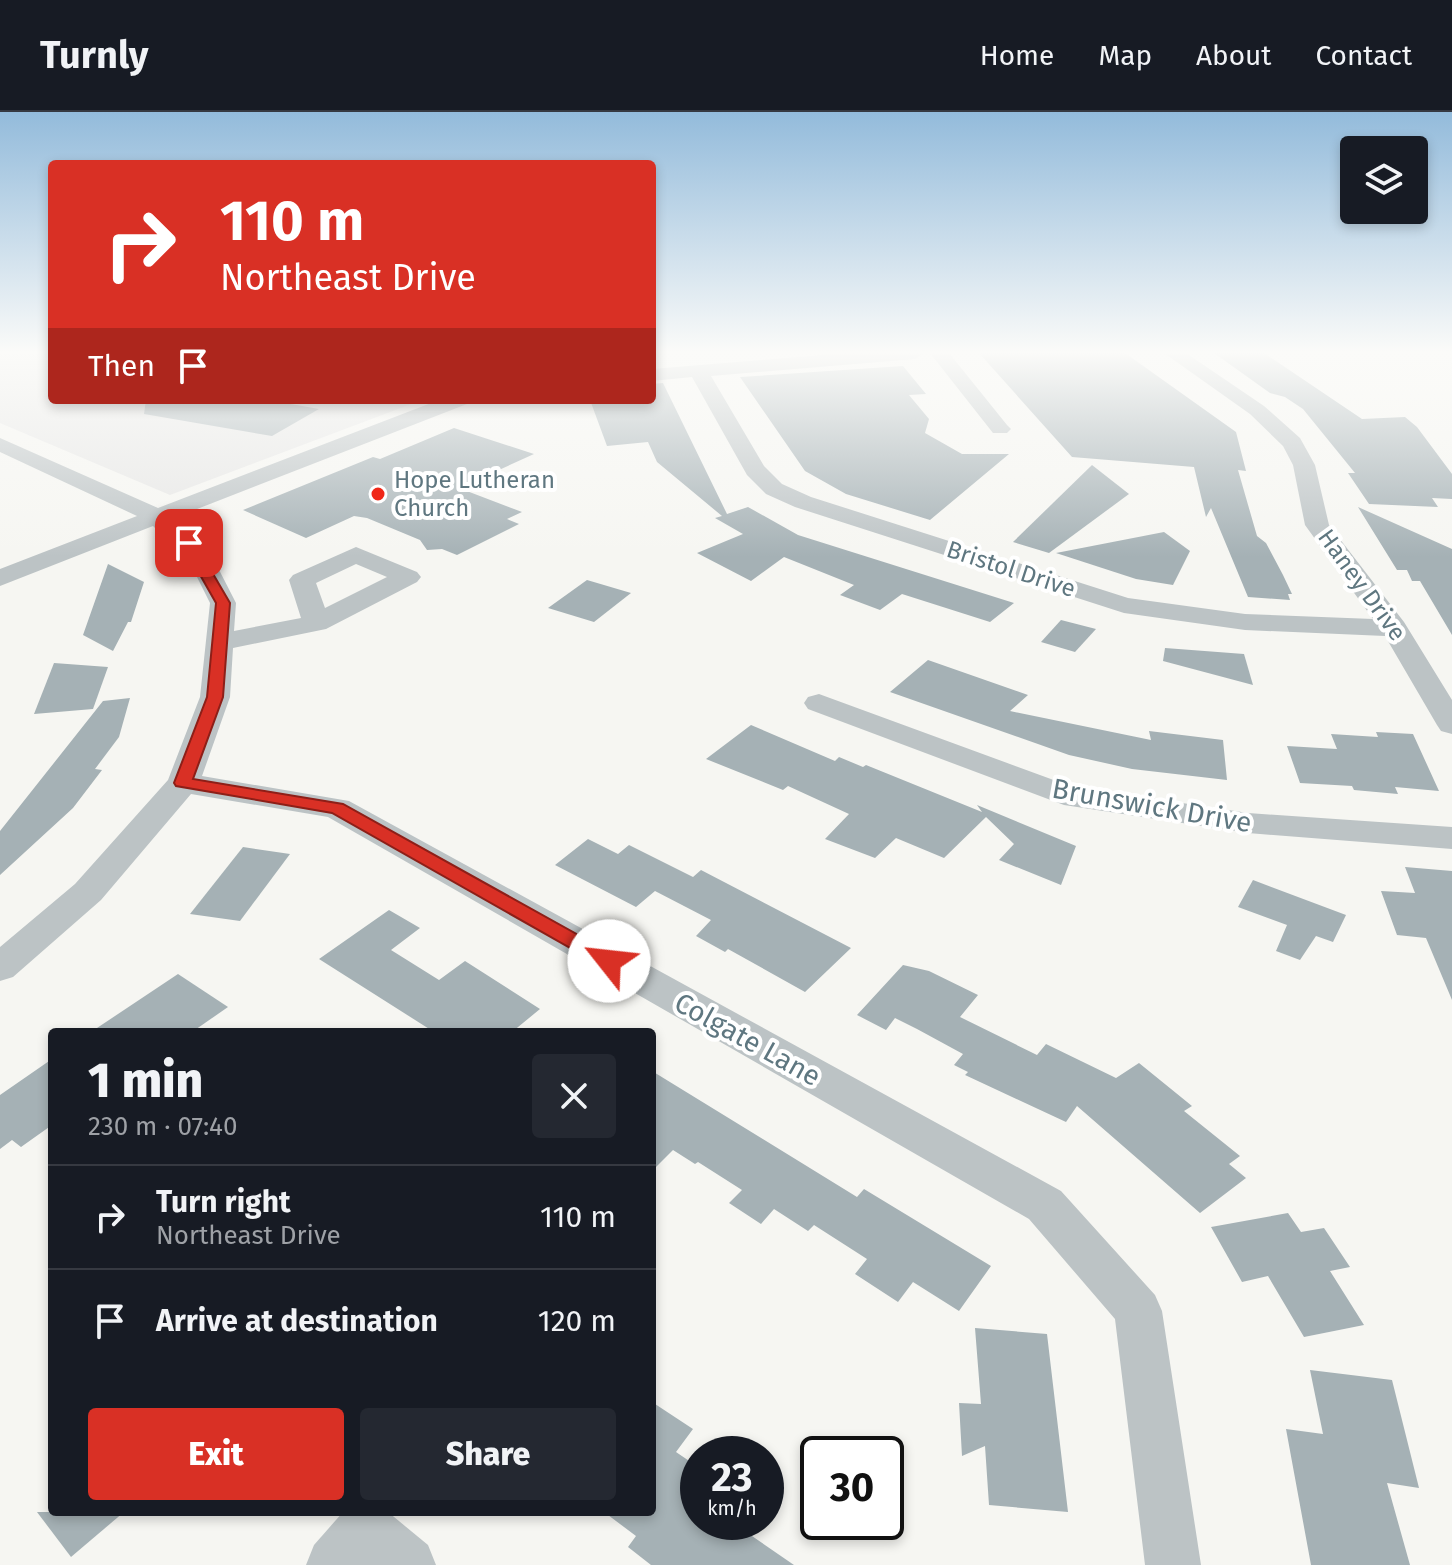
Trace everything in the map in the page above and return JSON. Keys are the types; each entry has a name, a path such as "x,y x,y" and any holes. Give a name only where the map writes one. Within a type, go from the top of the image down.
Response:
{"street":[{"path":"0,578 400,421"},
{"name":"Bristol Drive","path":"727,421 755,470 774,489 803,502 1124,605 1245,622 1394,628"},
{"path":"993,421 1000,429"},
{"name":"Haney Drive","path":"1268,421 1292,443 1304,465 1317,525 1347,570 1394,628 1452,725"},
{"path":"0,444 156,517 189,543 223,603 215,697 183,783 88,892 0,968"},
{"path":"220,642 316,623"},
{"name":"Brunswick Drive","path":"819,703 1064,795 1248,823 1452,838"},
{"name":"Colgate Lane","path":"183,783 337,808 1045,1205 1138,1311 1173,1565"},
{"path":"350,1547 408,1565"}],"shaded area":[{"path":"0,421 367,421 170,495"}],"building":[{"path":"184,421 298,421 272,436"},
{"path":"598,421 681,421 727,514 748,507 798,535 1014,603 990,622 902,594 880,610 840,595 854,585 784,557 751,581 697,553 743,534 715,518 722,516 657,462 648,442 607,446"},
{"path":"770,421 928,421 925,433 962,454 1009,454 930,520 846,494 805,471"},
{"path":"1040,421 1220,421 1236,432 1246,471 1238,470 1257,536 1266,543 1283,575 1292,594 1288,594 1290,600 1248,597 1211,508 1206,517 1194,467 1072,457"},
{"path":"1313,421 1410,421 1452,474 1452,499 1432,498 1438,507 1369,504 1348,473 1355,473"},
{"name":"Hope Lutheran Church","path":"454,428 534,454 459,488 522,512 507,519 519,524 457,555 442,549 427,550 420,540 367,518 354,516 306,538 243,510 373,457 380,459"},
{"path":"1092,465 1129,494 1049,553 1013,542"},
{"path":"1358,507 1452,549 1452,635 1420,581 1412,581 1407,570 1397,570"},
{"path":"1164,532 1190,551 1173,585 1136,579 1056,553"},
{"path":"108,564 144,582 131,622 128,622 113,651 83,635"},
{"path":"587,580 631,593 594,622 548,608"},
{"path":"1061,620 1096,629 1075,652 1041,642"},
{"path":"1165,648 1244,654 1253,685 1163,661"},
{"path":"928,660 1028,695 1010,711 1151,740 1149,731 1223,740 1227,780 1132,769 1069,755 890,692"},
{"path":"54,663 108,667 93,709 34,714"},
{"path":"130,698 119,737 95,769 102,770 73,808 0,875 0,831 103,701"},
{"path":"751,725 835,761 839,757 863,767 866,765 982,812 977,805 1076,846 1061,885 999,860 1014,844 986,817 944,858 896,838 875,858 825,839 849,814 788,786 783,790 706,759"},
{"path":"1376,732 1413,734 1439,791 1395,787 1398,794 1354,790 1352,786 1300,783 1287,746 1337,749 1331,734 1378,737"},
{"path":"588,839 618,854 629,845 693,877 701,870 851,948 805,992 728,949 725,952 696,936 711,920 655,891 636,907 555,865"},
{"path":"243,847 290,854 240,921 190,914"},
{"path":"1405,867 1452,871 1452,1000 1426,938 1397,935 1381,891 1415,893"},
{"path":"1253,880 1346,915 1333,942 1316,936 1300,960 1276,951 1287,925 1238,907"},
{"path":"389,910 420,928 391,950 439,980 465,961 540,1009 517,1028 428,1028 319,959"},
{"path":"903,965 929,971 978,995 960,1017 1037,1055 1046,1044 1116,1078 1139,1063 1192,1106 1184,1111 1240,1156 1229,1164 1246,1178 1200,1213 1077,1106 1066,1122 965,1075 968,1072 954,1065 963,1054 917,1029 895,1018 886,1030 857,1015"},
{"path":"178,974 228,1007 198,1028 97,1028"},
{"path":"48,1062 48,1128 21,1147 12,1140 0,1149 0,1095"},
{"path":"656,1073 857,1197 864,1189 991,1266 959,1311 913,1282 898,1302 855,1274 867,1259 814,1225 808,1231 774,1209 761,1224 729,1203 742,1190 673,1150 656,1167"},
{"path":"1288,1213 1301,1232 1324,1228 1350,1267 1330,1271 1364,1325 1304,1337 1268,1276 1242,1282 1211,1227"},
{"path":"975,1328 1047,1334 1068,1512 989,1505 985,1446 962,1456 959,1403 981,1404"},
{"path":"1310,1370 1392,1380 1419,1488 1387,1483 1410,1565 1311,1565 1286,1429 1323,1434"},
{"path":"656,1405 693,1429 688,1436 680,1436 680,1447 676,1452 680,1455 680,1540 758,1540 794,1565 651,1565 628,1547 636,1536 609,1516 656,1516"},
{"path":"37,1512 48,1512 48,1516 119,1516 71,1557"}],"place":[{"name":"Hope Lutheran Church","path":"378,494"}],"route":[{"path":"189,543 223,603 215,697 183,783 337,808 609,961"}]}
